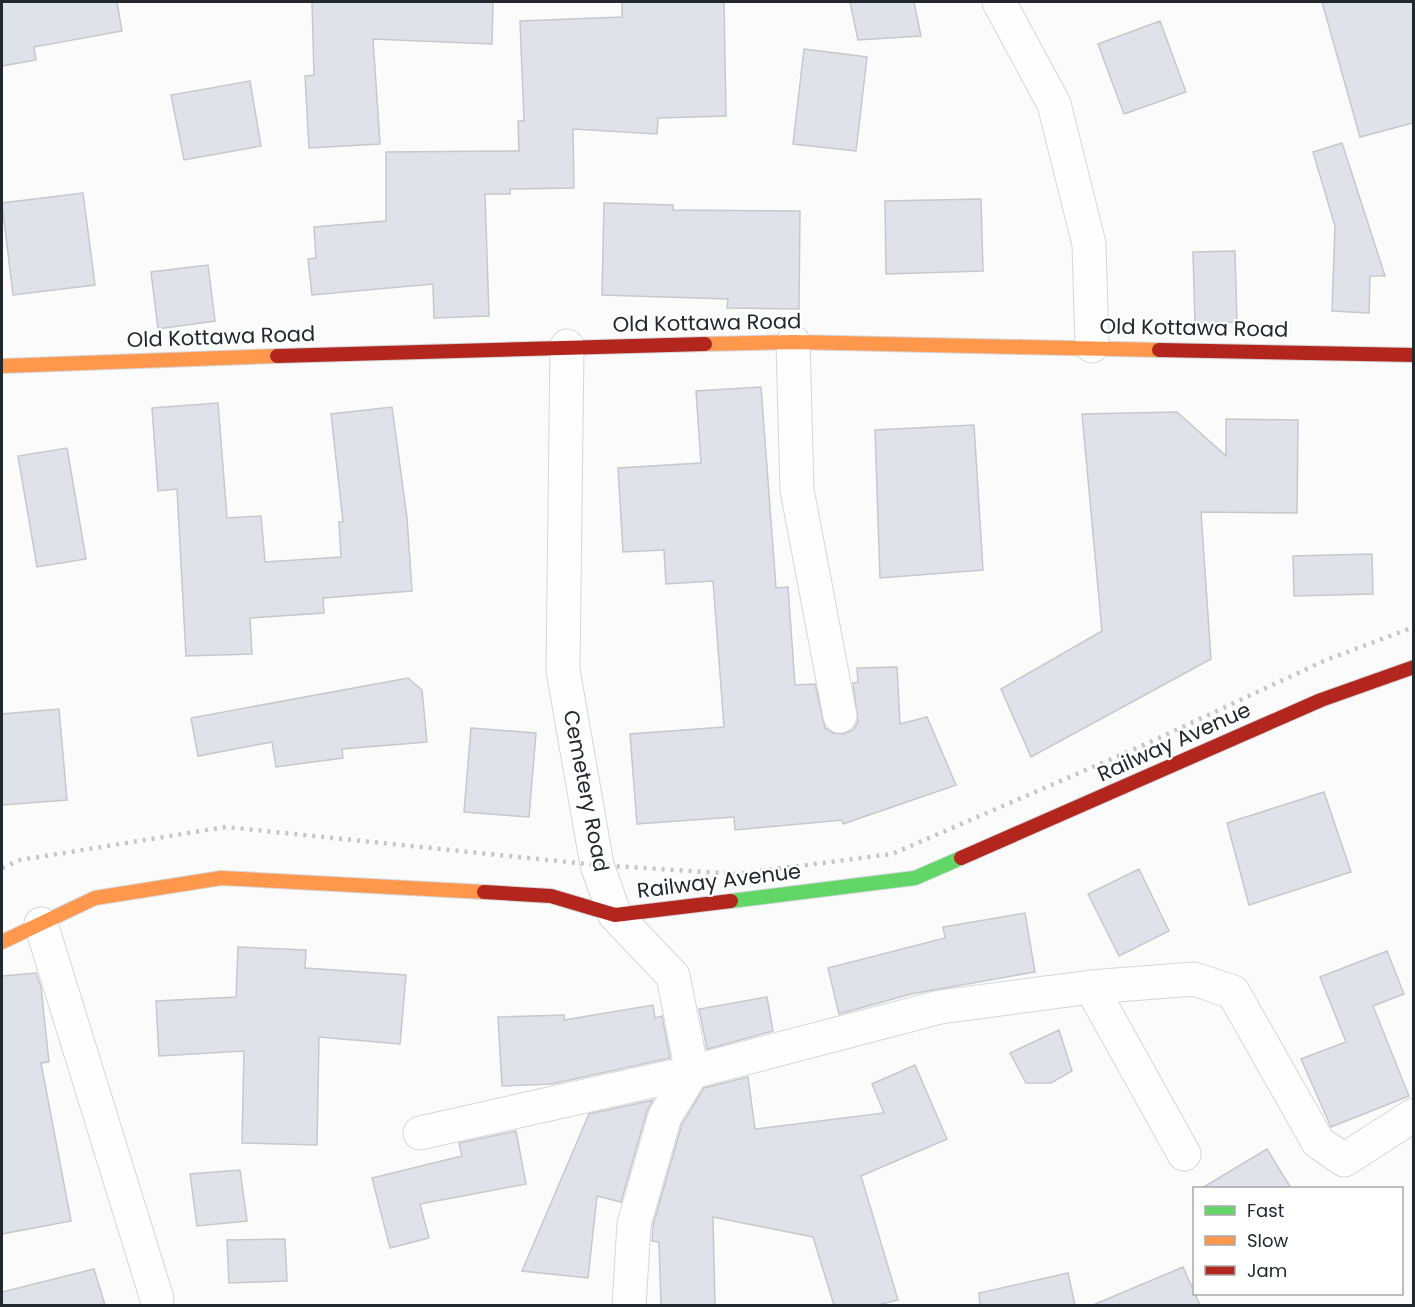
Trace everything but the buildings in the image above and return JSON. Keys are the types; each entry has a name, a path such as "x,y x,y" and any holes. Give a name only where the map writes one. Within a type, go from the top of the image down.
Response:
{"street":[{"path":"999,2 1054,104 1089,244 1092,346"},
{"path":"793,342 798,490 840,716"},
{"name":"Old Kottawa Road","path":"2,366 567,346 793,342 1092,346 1413,355"},
{"name":"Cemetery Road","path":"567,346 563,670 597,865 615,915 673,976 693,1072"},
{"name":"Railway Avenue","path":"2,942 95,898 221,878 551,896 615,915 915,878 1321,700 1413,667"},
{"path":"41,924 157,1299"},
{"path":"420,1132 693,1072 940,1007 1091,987 1194,979 1233,992 1318,1142 1344,1160 1413,1115"},
{"path":"1091,987 1184,1154"},
{"path":"629,1305 634,1224 665,1116 693,1072"}],"railway":[{"path":"2,868 20,860 226,827 597,865 737,874 892,854 1146,744 1326,660 1414,627"}],"traffic: fast":[{"path":"731,901 915,878 961,858"}],"traffic: slow":[{"path":"705,344 793,342 1159,350"},
{"path":"2,366 277,356"},
{"path":"2,942 95,898 221,878 484,892"}],"traffic: jam":[{"path":"277,356 705,344"},
{"path":"1159,350 1414,355"},
{"path":"961,858 1321,700 1414,667"},
{"path":"484,892 551,896 615,915 731,901"}]}
